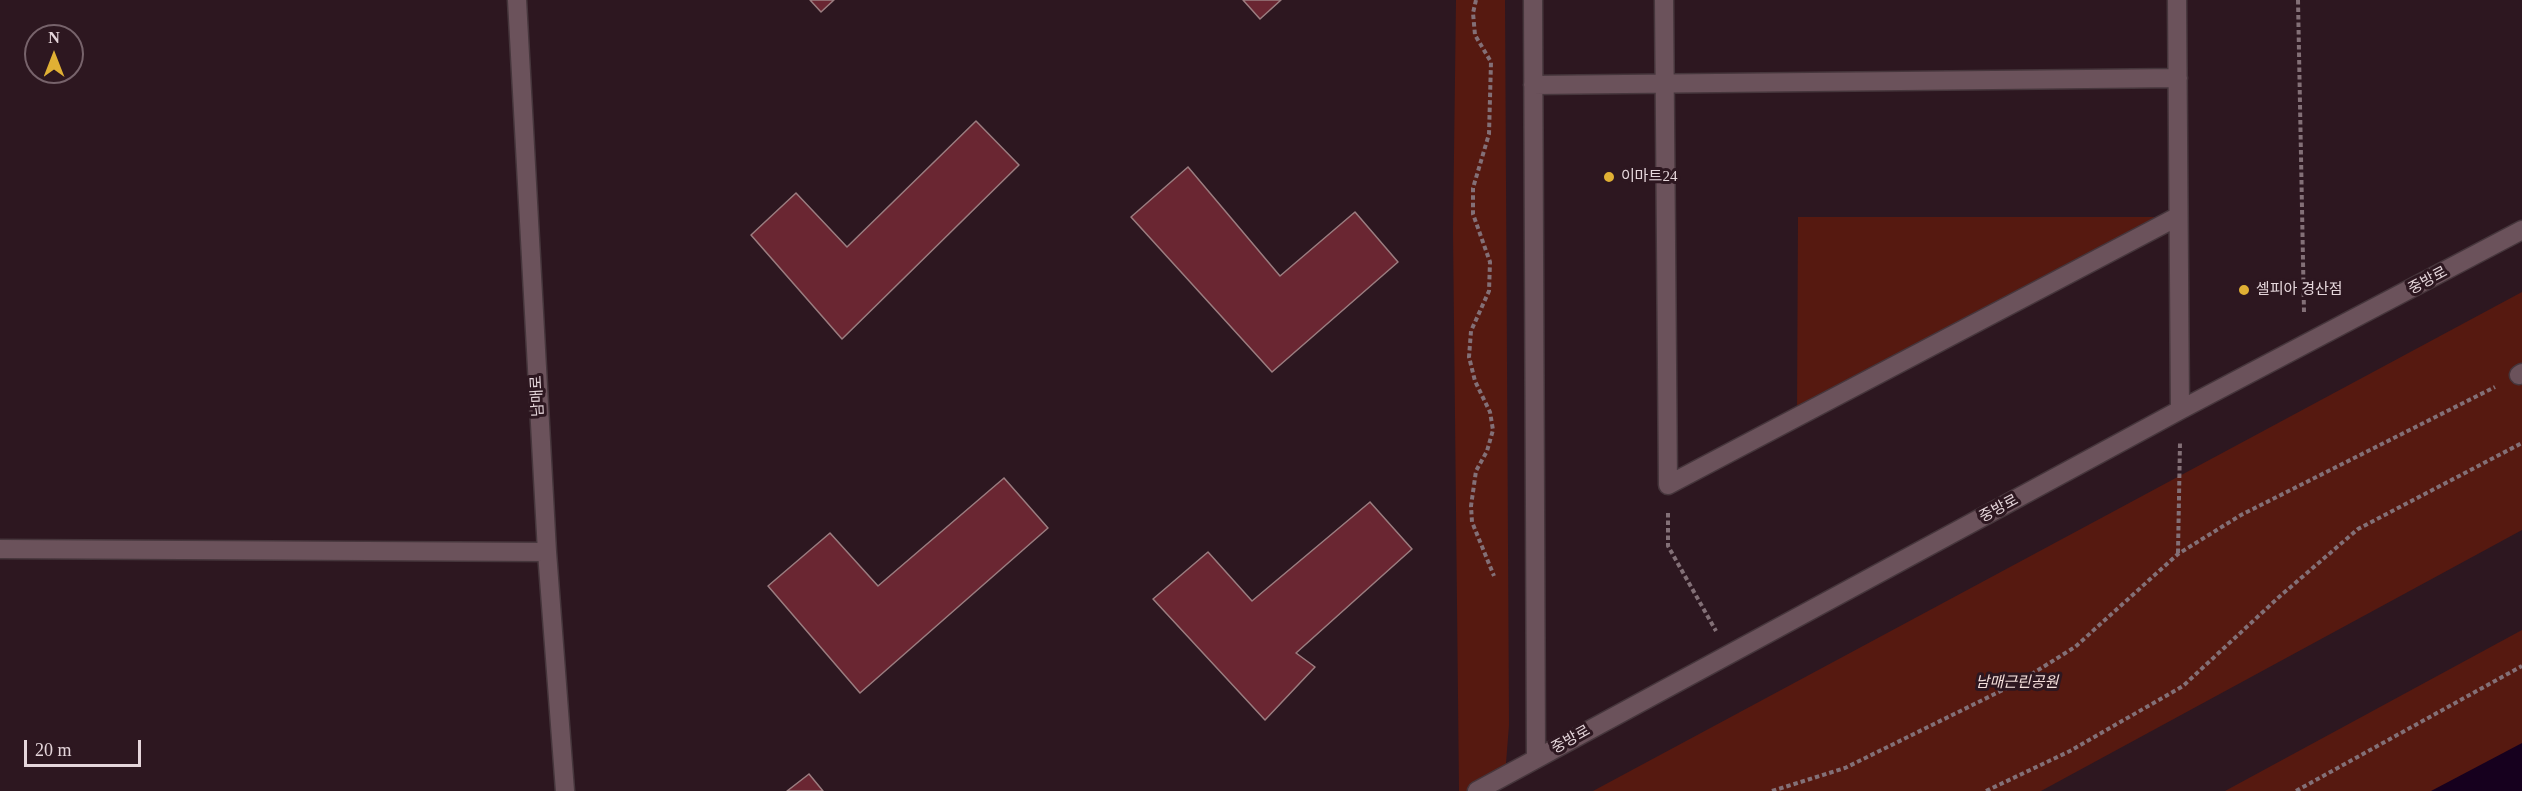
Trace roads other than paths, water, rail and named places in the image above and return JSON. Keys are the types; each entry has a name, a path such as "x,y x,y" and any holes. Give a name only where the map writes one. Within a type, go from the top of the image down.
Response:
{"street":[{"name":"남매로","path":"517,0 547,552 565,791"},
{"path":"1533,0 1536,759"},
{"path":"1664,0 1668,485 2177,217"},
{"path":"2177,0 2180,410"},
{"path":"1533,85 2178,78"},
{"name":"중방로","path":"1477,791 2180,410 2522,230"},
{"path":"0,549 547,552"}],"place":[{"name":"이마트24","path":"1609,177"},
{"name":"셀피아 경산점","path":"2244,290"}],"park label":[{"name":"남매근린공원","path":"2017,683"}]}
